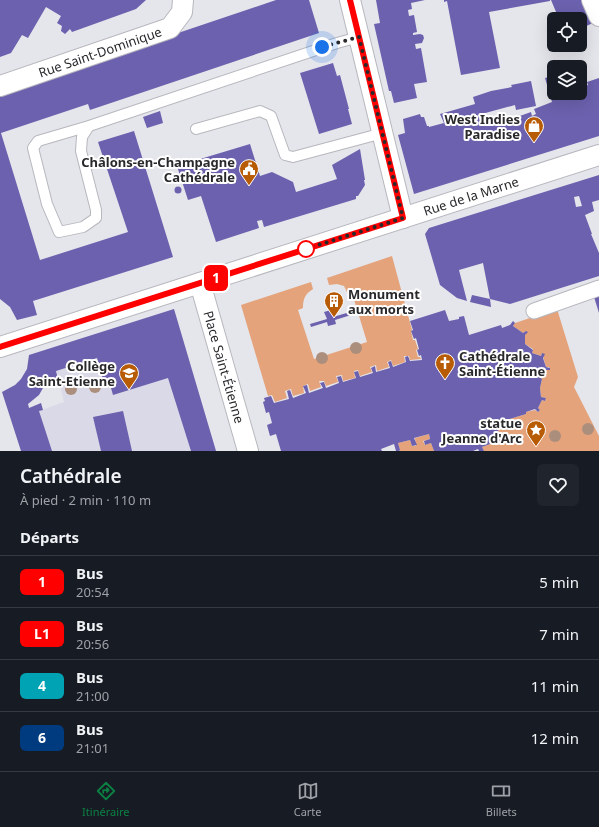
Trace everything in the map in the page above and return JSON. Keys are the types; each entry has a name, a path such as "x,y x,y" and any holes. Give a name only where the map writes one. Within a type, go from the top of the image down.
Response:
{"street":[{"name":"Rue Saint-Dominique","path":"0,86 170,28 182,12 183,0"},
{"path":"350,0 403,218"},
{"path":"592,0 599,16"},
{"name":"Rue de la Marne","path":"0,347 599,155"},
{"name":"Place Saint-Étienne","path":"200,283 248,451"},
{"path":"534,311 599,288"}],"lane":[{"path":"89,126 82,137 81,151 96,210 96,218 83,227 59,232 47,204 33,148 38,141 89,126 337,42 359,37"},
{"path":"196,129 260,111 271,116 285,155 293,157 382,132"}],"shaded area":[{"path":"392,256 412,330 413,340 415,340 418,349 416,350 418,357 421,359 410,360 409,356 404,356 405,362 393,366 391,360 387,362 389,367 377,371 376,365 370,367 372,372 360,376 358,370 354,371 355,378 343,381 342,375 336,376 338,382 326,386 324,381 319,381 321,387 310,391 308,384 303,386 304,393 293,396 291,389 285,391 287,398 275,402 272,395 268,396 241,305 311,282 313,289 305,297 303,308 298,310 314,359 367,342 352,293 348,294 344,286 337,284 329,285 327,278"},
{"name":"Collège Saint-Etienne","path":"174,309 216,451 22,451 12,421 64,402 51,348"},
{"path":"557,309 578,377 574,387 599,436 599,451 484,451 482,447 498,441 499,444 502,443 501,440 504,439 503,436 500,437 496,423 526,414 526,412 535,410 538,412 540,410 538,408 542,400 545,401 546,398 541,397 540,388 542,379 540,377 545,370 550,370 549,367 546,367 542,353 541,356 532,353 533,349 525,344 525,335 527,332 526,331 523,333 513,326 515,323"},
{"path":"429,434 430,439 423,441 425,445 431,443 434,451 399,451 398,443 410,440 412,446 416,446 415,438"}],"building":[{"path":"0,0 146,0 136,9 72,32 70,29 65,34 61,31 62,26 57,23 61,16 46,7 28,38 22,35 11,53 0,57"},
{"path":"276,0 309,0 319,33 90,110 88,104 1,133 40,260 128,232 98,142 134,131 173,257 33,301 37,315 17,320 10,307 0,299 0,93"},
{"path":"376,0 425,0 411,3 412,9 408,10 409,16 414,15 417,32 413,33 413,35 420,34 423,35 424,38 422,43 415,44 416,49 421,48 427,82 414,84 417,98 394,103 391,91 389,91 374,24 380,23"},
{"path":"444,0 550,1 489,12 500,68 461,75 447,1 444,2"},
{"path":"551,0 585,0 595,22 587,26 587,12 556,12"},
{"path":"333,63 337,76 340,75 352,124 319,134 300,73"},
{"path":"599,78 599,136 414,194 398,135 405,133 403,119 420,114 421,117 424,117 427,126 429,127 444,123 440,114 475,104 473,97 491,91 512,87 511,85 531,81 536,106 516,110 515,105 478,115 482,126 499,120 500,125 518,119 517,117 531,112 532,116 536,114 534,109 552,102 551,100 587,100 587,82"},
{"path":"160,111 163,123 147,128 143,117"},
{"path":"250,144 260,176 272,172 293,182 296,192 337,179 332,165 360,149 365,185 358,196 356,196 356,199 264,227 262,220 257,221 259,228 216,242 201,196 188,200 177,166"},
{"path":"599,175 599,200 592,202 594,211 585,215 599,253 599,276 510,304 490,299 483,263 459,270 467,301 457,298 440,285 425,234 429,228","holes":["579,196 582,206 576,207 574,197"]},
{"path":"178,187 181,190 178,193 175,190"},
{"path":"472,295 490,299 491,307 470,302"},
{"path":"599,296 599,313 594,297"},
{"path":"174,309 216,451 191,451 168,378 113,395 109,381 104,383 97,358 56,371 58,379 44,382 43,388 39,395 28,404 29,408 41,403 43,410 39,411 52,451 21,451 2,392 15,385 21,379 27,369 29,355"},
{"name":"Monument aux morts","path":"331,310 333,317 350,312 351,315 335,320 336,324 328,326 327,322 311,327 310,324 327,319 324,312"},
{"name":"Cathédrale Saint-Étienne","path":"445,310 449,321 459,319 459,317 464,316 469,335 501,325 502,328 510,325 513,321 515,323 513,326 523,333 526,331 528,332 525,335 525,344 533,350 532,353 541,356 542,353 545,354 543,358 546,367 550,368 550,370 545,370 540,377 542,379 540,388 541,397 546,398 545,401 542,400 538,408 540,410 538,412 535,409 526,412 526,414 496,423 500,437 503,436 504,439 501,440 502,443 499,444 498,441 482,447 484,451 479,451 478,449 473,451 434,451 431,443 425,445 424,441 430,439 429,434 414,438 417,445 412,446 410,440 398,443 399,451 396,451 394,444 381,449 382,451 281,451 276,434 270,436 267,425 272,423 269,412 266,413 263,402 265,401 264,398 271,396 274,403 289,399 287,391 290,390 293,398 306,393 303,386 307,385 309,393 323,388 320,383 324,382 326,388 339,383 337,377 341,376 343,382 356,378 354,372 358,371 360,377 373,373 371,368 375,366 376,372 390,368 388,362 391,361 393,367 406,362 405,357 408,356 410,361 422,360 421,355 419,356 417,350 419,349 416,338 414,339 411,331 413,330 410,321"},
{"path":"123,411 132,451 101,451 93,417"}],"bus line":[{"name":"1","path":"0,347 403,218 350,0"}],"place":[{"name":"West Indies Paradise","path":"534,143"},
{"name":"Châlons-en-Champagne Cathédrale","path":"249,186"},
{"name":"Monument aux morts","path":"334,318"},
{"name":"Cathédrale Saint-Étienne","path":"445,380"},
{"name":"Collège Saint-Etienne","path":"129,390"},
{"name":"statue Jeanne d'Arc","path":"536,447"}],"route":[{"path":"306,249 403,218 359,37 322,47"}]}
